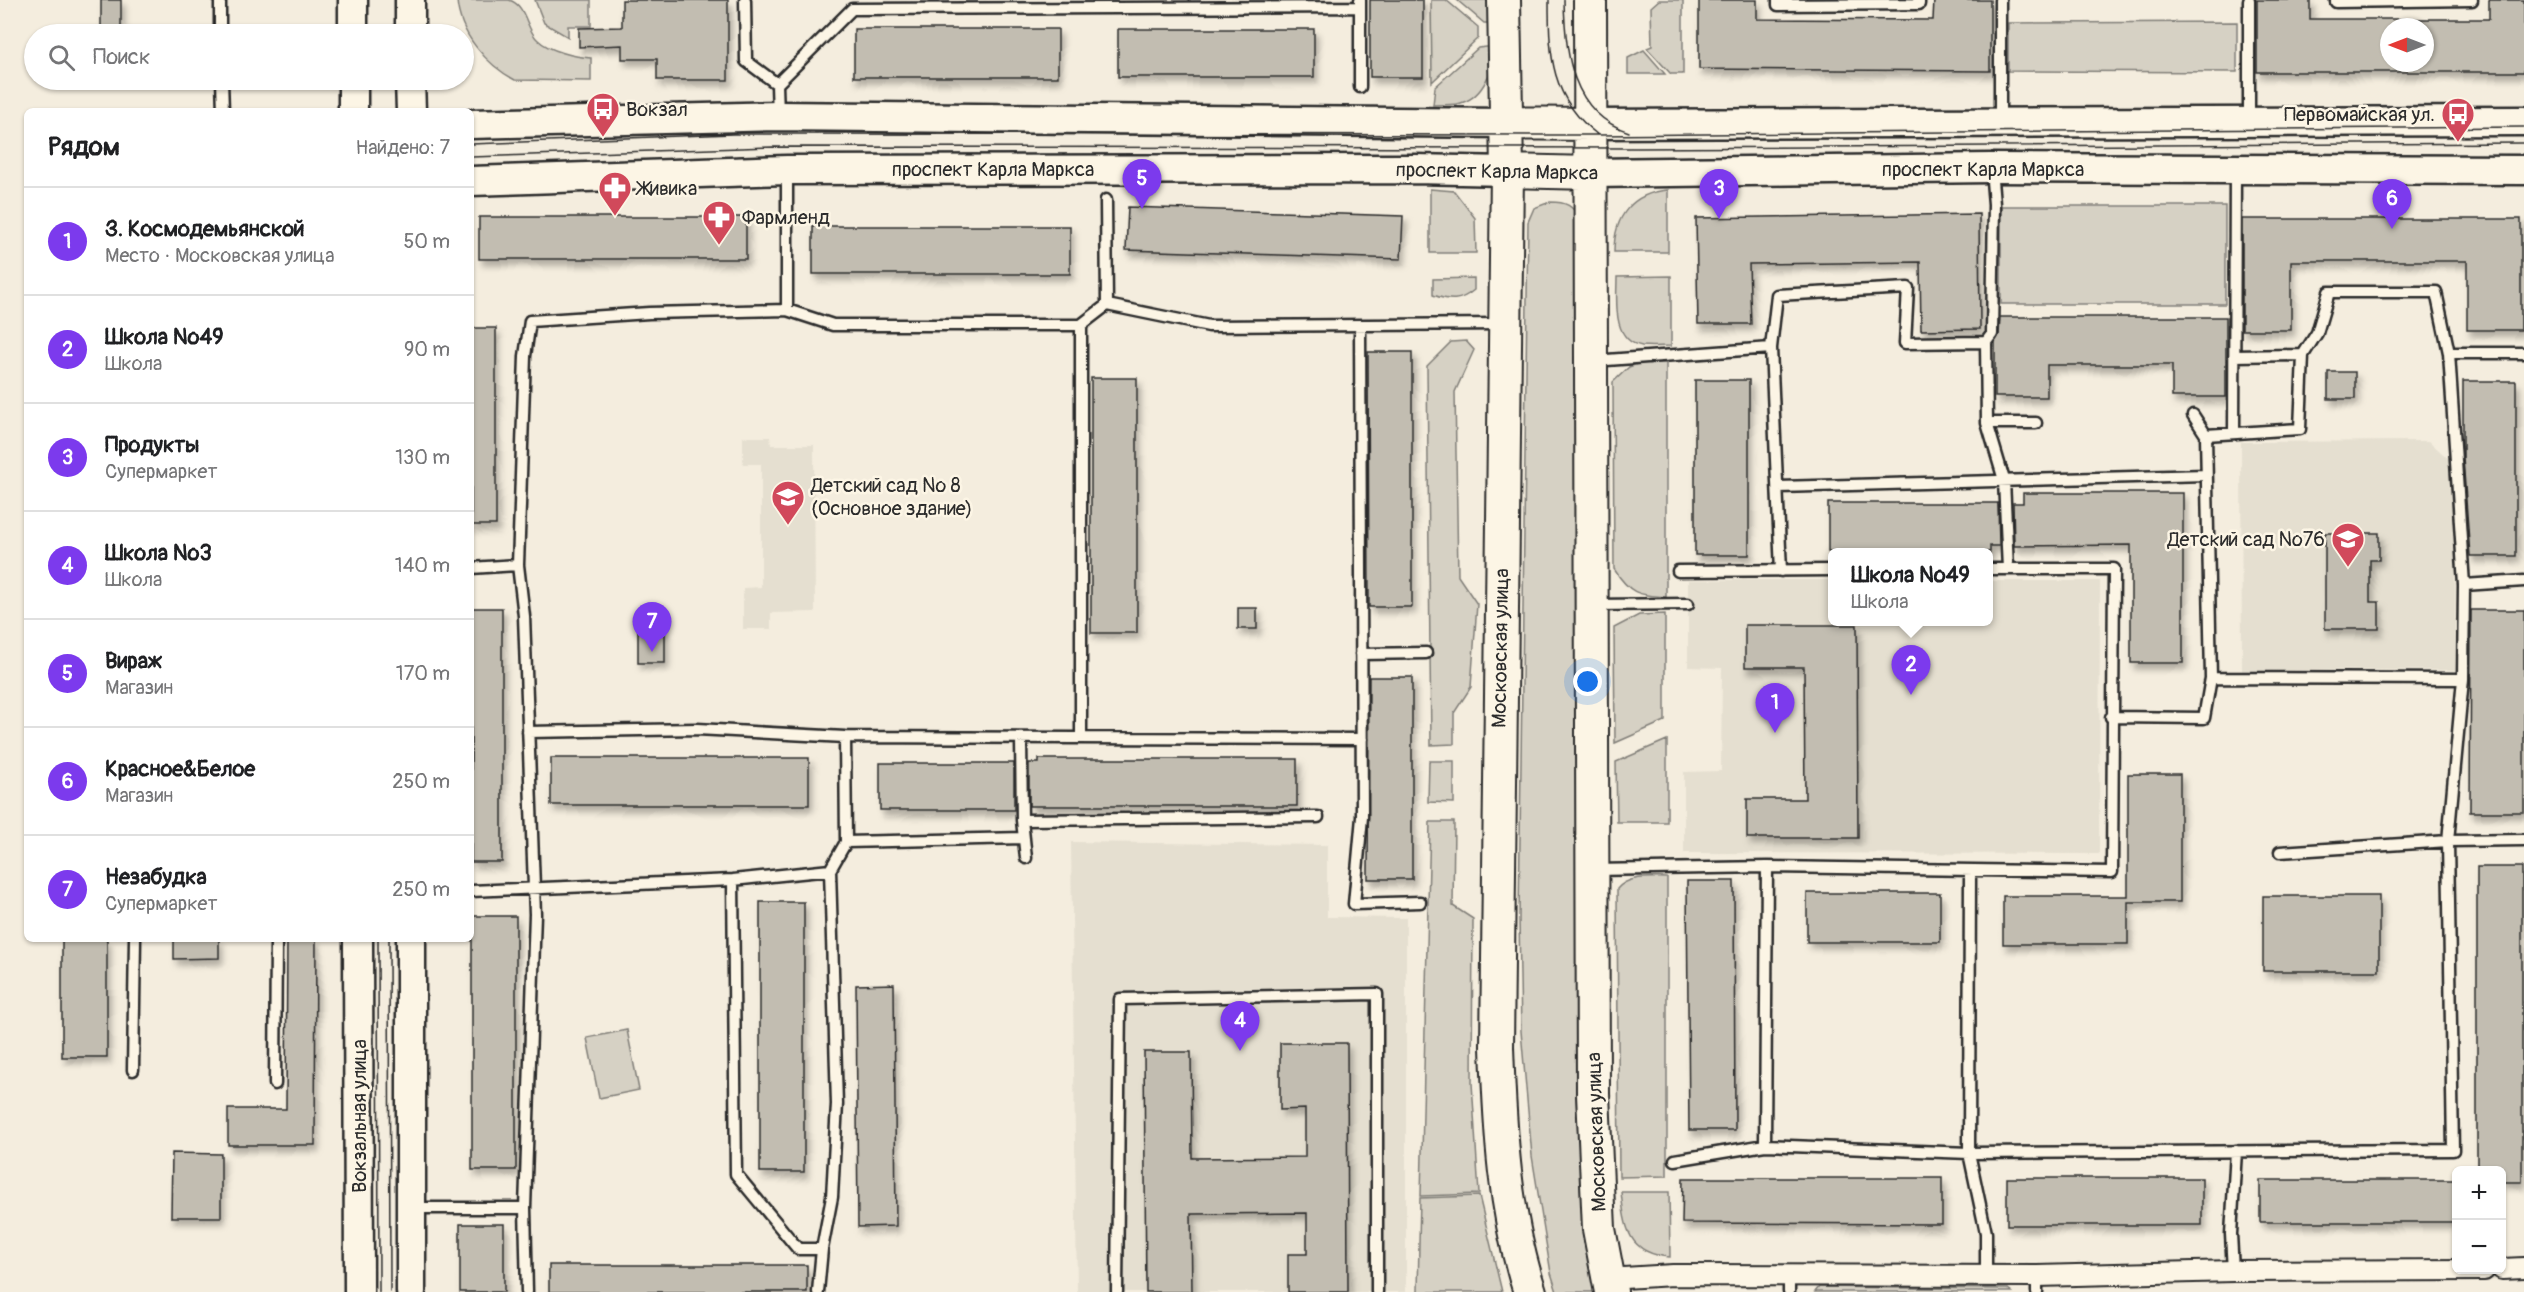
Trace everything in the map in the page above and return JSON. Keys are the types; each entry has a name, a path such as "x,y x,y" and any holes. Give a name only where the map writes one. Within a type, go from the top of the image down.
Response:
{"main road":[{"path":"353,0 353,24"},
{"path":"410,0 410,24"},
{"name":"Московская улица","path":"1504,0 1507,171 1497,1047 1500,1132 1508,1201 1530,1292"},
{"name":"Московская улица","path":"1590,0 1593,1094 1599,1229 1609,1286"},
{"path":"353,90 353,108"},
{"path":"410,90 411,108"},
{"path":"474,124 778,116 1589,124 2524,121"},
{"name":"проспект Карла Маркса","path":"474,181 787,170 1415,169 1592,173 1991,168 2524,170"},
{"name":"Вокзальная улица","path":"358,942 360,1292"},
{"path":"411,942 411,1292"}],"street":[{"path":"2506,1269 2524,1268"},
{"path":"1609,1286 1673,1275 1789,1284 1986,1276 2037,1284 2233,1271 2452,1269"}],"lane":[{"path":"220,0 220,24"},
{"path":"745,0 746,61 777,84"},
{"path":"1778,0 1778,5 1919,4 1919,0"},
{"path":"2000,0 2000,122"},
{"path":"2249,0 2249,122"},
{"path":"2336,0 2472,0"},
{"path":"778,116 777,84 852,4 1360,3 1360,87"},
{"path":"222,90 223,108"},
{"path":"1991,168 1994,204 1992,334 1986,342 1987,423 2004,480 2008,569"},
{"path":"2234,433 2235,169"},
{"path":"787,170 787,310"},
{"path":"1106,200 1107,305"},
{"path":"1781,571 1771,348 1777,295 1908,288 1905,343 1986,342"},
{"path":"1675,1160 1765,1145 1969,1153 2452,1150 2448,841 2463,679 2464,585 2449,353 2436,292 2330,292 2317,333 2303,355 2300,429 2206,435"},
{"path":"527,1292 525,1208 535,888 524,616 518,565 525,356 530,321 649,313 787,310 833,325 1081,325 1107,305 1209,326 1504,324"},
{"path":"1081,325 1082,738"},
{"path":"1360,326 1362,817 1354,904 1420,902"},
{"path":"1592,361 1771,348"},
{"path":"2449,353 2524,353"},
{"path":"2234,356 2303,355"},
{"path":"2111,717 2204,718 2211,678 2206,435 2193,415"},
{"path":"1987,423 2036,423"},
{"path":"1779,487 2206,475"},
{"path":"474,567 518,565"},
{"path":"1593,870 1767,867 2112,872 2111,717 2114,569 1993,569"},
{"path":"1678,572 1828,570"},
{"path":"2464,585 2524,581"},
{"path":"1593,605 1688,604"},
{"path":"1361,654 1426,653"},
{"path":"2211,678 2463,679"},
{"path":"528,732 697,729 845,738 1362,739"},
{"path":"818,1292 822,1249 832,1197 837,1104 830,870 846,842 845,738"},
{"path":"1021,739 1022,820 1026,858"},
{"path":"1022,820 1318,817"},
{"path":"846,842 1024,838"},
{"path":"2280,852 2448,841 2524,840"},
{"path":"1765,1145 1767,867"},
{"path":"474,891 733,880 830,870"},
{"path":"1970,871 1969,1153 1986,1233 1986,1276"},
{"path":"733,880 736,1174 798,1249 822,1249"},
{"path":"134,1070 135,942"},
{"path":"275,1084 276,942"},
{"path":"1117,1292 1120,999 1377,994 1377,1292"},
{"path":"2233,1271 2231,1234 2236,1151"},
{"path":"411,1208 525,1208"}],"shaded area":[{"path":"457,0 509,0 515,3 523,12 534,35 543,44 563,53 591,58 591,81 515,80 494,66 476,47 474,24 463,24"},
{"path":"535,0 591,0 591,26 568,26 568,37 544,23"},
{"path":"1431,0 1446,0 1478,27 1478,38 1432,82"},
{"path":"1457,0 1495,0 1495,23 1484,23"},
{"path":"1659,0 1683,0 1683,74 1671,74 1647,48 1652,46 1651,7"},
{"path":"2237,22 2237,72 2008,71 2008,23"},
{"path":"1495,46 1490,72 1482,88 1476,94 1458,104 1433,105 1435,87 1478,48"},
{"path":"1644,50 1665,74 1628,74 1628,58"},
{"path":"1430,189 1454,191 1475,218 1476,253 1430,253"},
{"path":"1668,190 1668,252 1614,252 1617,228 1628,209 1644,196"},
{"path":"1550,202 1568,205 1580,220 1576,1098 1583,1208 1596,1292 1557,1292 1551,1273 1532,1156 1521,1031 1519,918 1528,222 1534,208"},
{"path":"2001,206 2225,206 2225,304 2001,304"},
{"path":"1671,276 1671,346 1642,346 1632,343 1620,328 1617,277"},
{"path":"1474,278 1474,290 1464,297 1450,299 1433,295 1433,279"},
{"path":"1466,341 1474,350 1455,392 1458,576 1477,604 1471,687 1454,713 1454,744 1431,745 1427,366 1451,342"},
{"path":"1640,363 1666,363 1666,597 1635,592 1625,584 1614,569 1613,382 1629,367"},
{"name":"Детский сад № 8 (Основное здание)","path":"743,437 770,437 771,445 814,445 815,612 771,613 771,629 743,629 743,588 761,587 761,464 743,464"},
{"name":"Детский сад №76","path":"2429,441 2455,465 2455,670 2242,671 2241,442"},
{"path":"1688,580 1828,580 1828,626 1993,626 1993,581 2100,581 2099,854 1684,853 1684,772 1721,771 1722,668 1688,667"},
{"path":"1665,614 1665,721 1615,743 1614,628 1639,615"},
{"path":"1667,740 1667,822 1617,822 1616,762"},
{"path":"1429,761 1454,761 1454,803 1428,802"},
{"path":"1430,822 1454,822 1453,906 1473,919 1472,1083 1479,1194 1421,1196"},
{"path":"1071,842 1327,845 1327,917 1406,918 1406,1292 1077,1292"},
{"path":"1667,878 1667,1176 1619,1177 1617,889 1633,879"},
{"path":"627,1030 639,1090 599,1098 587,1038"},
{"path":"1621,1192 1669,1192 1670,1257 1645,1251 1637,1245 1627,1228"},
{"path":"1479,1196 1502,1292 1418,1292 1420,1198"},
{"path":"1819,1287 2008,1289 2012,1292 1815,1292"}],"building":[{"path":"101,0 121,0 121,24 101,24"},
{"path":"622,0 728,0 728,80 657,80 657,59 622,59 622,45 579,47 579,28 622,27"},
{"path":"1370,0 1423,0 1423,77 1370,77"},
{"path":"1699,0 1757,0 1757,19 1933,20 1934,0 1990,0 1990,71 1699,69"},
{"path":"2257,0 2310,0 2310,19 2380,19 2380,72 2257,72"},
{"path":"2489,0 2524,0 2524,72 2434,72 2434,19 2489,19"},
{"path":"854,29 1058,29 1058,77 854,77"},
{"path":"1118,29 1314,29 1314,77 1118,77"},
{"path":"1128,207 1403,216 1401,259 1126,250"},
{"path":"1979,214 1980,329 1921,330 1920,262 1749,264 1751,324 1698,324 1696,218"},
{"path":"479,217 746,217 746,259 479,259"},
{"path":"2242,219 2521,219 2521,330 2467,330 2467,261 2291,261 2291,330 2242,330"},
{"path":"813,226 1070,226 1070,274 813,274"},
{"path":"2000,317 2226,317 2226,397 2172,397 2172,365 2047,365 2047,397 1995,397 1995,342 1999,335"},
{"path":"474,328 496,328 496,525 474,525"},
{"path":"1368,352 1412,352 1412,607 1369,607"},
{"path":"2328,372 2355,372 2355,399 2328,399"},
{"path":"1091,378 1137,378 1137,633 1091,633"},
{"path":"1695,380 1749,380 1749,555 1695,555"},
{"path":"2463,381 2516,381 2516,556 2470,556 2463,458"},
{"path":"2023,493 2183,493 2183,663 2131,663 2131,545 2014,546 2013,503 2023,503"},
{"path":"1828,503 1998,503 1999,546 1990,546 1990,548 1828,548"},
{"path":"2325,533 2379,533 2379,560 2370,560 2370,602 2379,602 2379,629 2325,629"},
{"path":"474,608 502,608 502,862 474,862"},
{"path":"1238,608 1257,608 1257,629 1238,629"},
{"path":"2471,610 2524,610 2524,812 2470,812"},
{"path":"1745,625 1857,626 1858,838 1747,838 1747,799 1805,799 1804,667 1745,667"},
{"path":"638,627 665,627 665,663 638,663"},
{"path":"1369,677 1412,677 1412,879 1368,879"},
{"path":"551,758 809,758 809,805 551,805"},
{"path":"1039,759 1297,759 1297,806 1029,806 1029,763 1039,763"},
{"path":"880,763 1014,763 1014,810 880,810"},
{"path":"2128,774 2180,774 2180,902 2128,902 2128,944 2003,944 2003,896 2128,896"},
{"path":"2477,867 2522,867 2522,1182 2506,1182 2506,1166 2477,1166"},
{"path":"1687,881 1734,881 1735,1130 1689,1130"},
{"path":"1807,893 1940,893 1940,942 1807,942"},
{"path":"2263,896 2379,896 2379,971 2263,971"},
{"path":"760,902 804,902 804,1172 760,1172"},
{"path":"474,916 516,916 516,1170 472,1170"},
{"path":"62,942 107,942 107,1057 62,1057"},
{"path":"174,942 219,942 219,958 174,959"},
{"path":"287,942 316,942 315,1145 228,1145 228,1109 286,1109"},
{"path":"894,984 896,1226 858,1227 856,985"},
{"path":"1280,1043 1347,1043 1348,1292 1288,1292 1288,1254 1307,1254 1307,1213 1191,1214 1192,1292 1146,1292 1144,1052 1191,1052 1192,1158 1305,1157 1305,1109 1280,1110"},
{"path":"172,1153 221,1154 221,1217 171,1217"},
{"path":"1683,1178 1942,1178 1942,1224 1682,1223"},
{"path":"2007,1178 2202,1178 2202,1225 2007,1225"},
{"path":"2260,1180 2452,1180 2452,1222 2260,1222"},
{"path":"460,1224 504,1224 504,1292 460,1292"},
{"path":"549,1265 807,1265 807,1292 549,1292"}],"tram line":[{"path":"1549,0 1550,40 1556,75 1571,107 1598,135"},
{"path":"1564,0 1566,40 1575,79 1583,96 1595,111 1610,123 1629,132"},
{"path":"474,144 733,134 1598,135 2524,127"},
{"path":"474,157 773,147 1635,148 2524,143"},
{"path":"378,942 379,1292"},
{"path":"389,942 390,1292"}],"place":[{"name":"Вокзал","path":"603,138"},
{"name":"Первомайская ул.","path":"2458,143"},
{"name":"Вираж","path":"1142,209"},
{"name":"Живика","path":"615,217"},
{"name":"Продукты","path":"1719,219"},
{"name":"Красное&Белое","path":"2392,229"},
{"name":"Фармленд","path":"719,246"},
{"name":"Детский сад № 8 (Основное здание)","path":"788,526"},
{"name":"Детский сад №76","path":"2348,568"},
{"name":"Незабудка","path":"652,652"},
{"name":"Школа №49","path":"1911,695"},
{"name":"З. Космодемьянской","path":"1775,733"},
{"name":"Школа №3","path":"1240,1051"}]}
